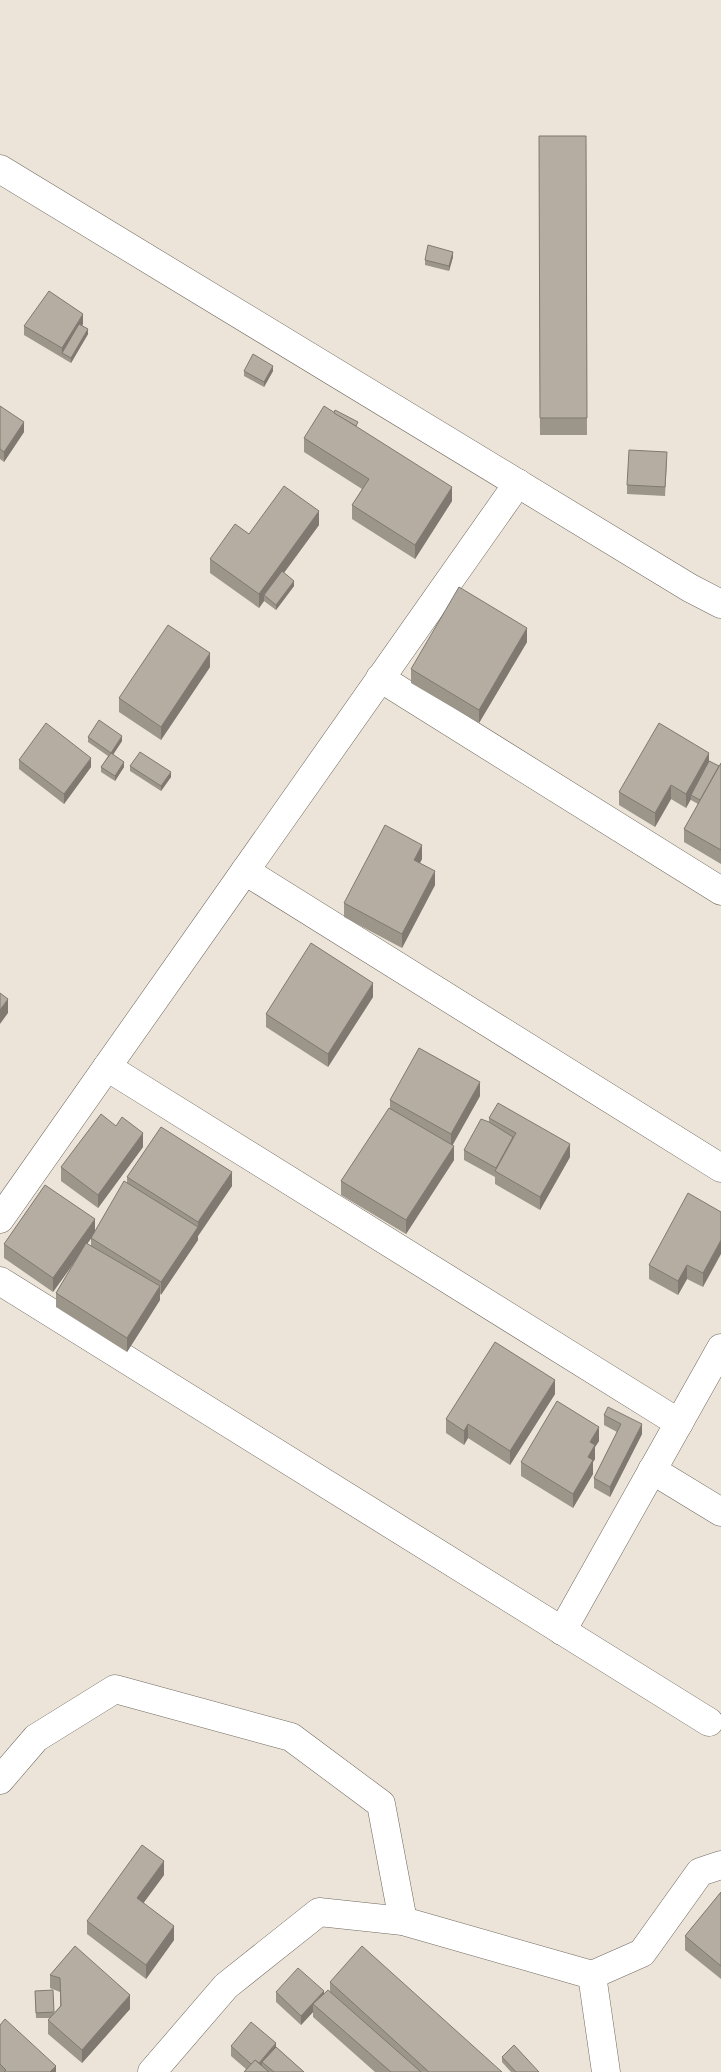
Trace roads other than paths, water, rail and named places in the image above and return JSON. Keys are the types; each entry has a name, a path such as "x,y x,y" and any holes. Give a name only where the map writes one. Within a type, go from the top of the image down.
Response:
{"street":[{"path":"0,168 690,588 721,604"},
{"path":"0,1219 518,483"},
{"path":"380,678 721,891"},
{"path":"245,871 721,1168"},
{"path":"107,1067 679,1423"},
{"path":"0,1281 709,1722"},
{"path":"562,1630 721,1348"},
{"path":"652,1470 721,1512"},
{"path":"0,1780 36,1738 115,1689 291,1737 381,1804 403,1921"},
{"path":"152,2072 226,1986 319,1912 403,1921 592,1975 642,1953 700,1872 721,1865"},
{"path":"592,1975 606,2072"}]}
